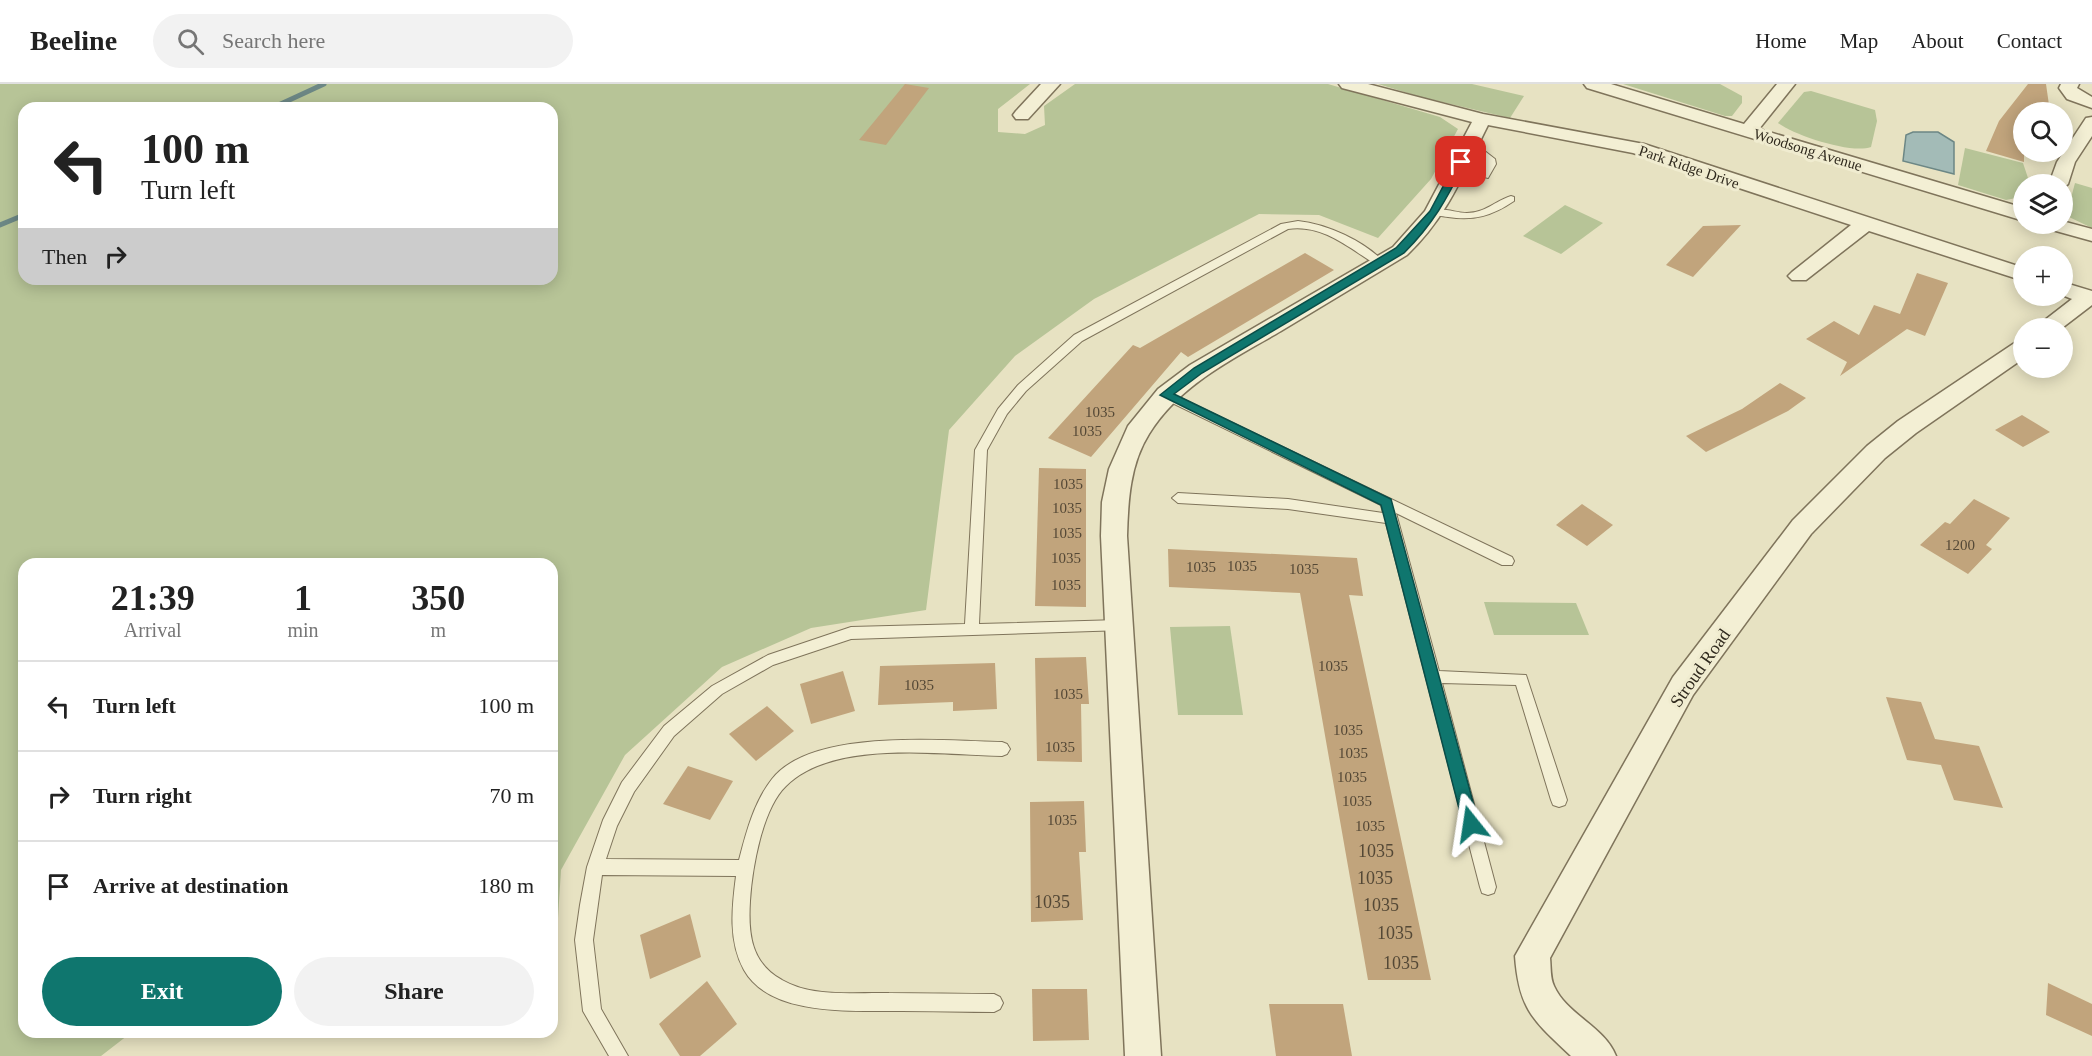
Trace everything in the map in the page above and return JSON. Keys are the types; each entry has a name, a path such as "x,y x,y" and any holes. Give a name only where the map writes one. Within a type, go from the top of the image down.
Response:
{"street":[{"path":"1022,115 1051,84"},
{"name":"Park Ridge Drive","path":"1348,84 1482,119 1637,148 1864,225 2013,272"},
{"name":"Woodsong Avenue","path":"1597,84 2013,212"},
{"path":"1748,131 1786,84"},
{"path":"2070,84 2068,87 2073,95 2092,103"},
{"path":"1143,1056 1114,536 1115,502 1120,469 1137,432 1166,395 1198,370 1412,240 1435,212 1482,119"},
{"path":"2062,174 2066,162 2092,122"},
{"path":"1799,276 1864,225"},
{"path":"2073,230 2092,235"},
{"path":"2073,292 2090,297"},
{"path":"2062,318 2090,297"},
{"name":"Stroud Road","path":"1598,1056 1546,1008 1535,987 1532,956 1683,686 1802,527 1876,452 1907,427 2013,355"}],"lane":[{"path":"1470,144 1490,159 1491,164 1485,177"},
{"path":"1435,212 1480,216 1491,213 1511,199"},
{"path":"972,628 981,450 1002,412 1022,388 1063,350 1078,338 1124,312 1285,226 1304,224 1327,231 1379,262"},
{"path":"1166,395 1507,561"},
{"path":"1178,498 1288,504 1391,519"},
{"path":"1387,502 1488,887"},
{"path":"619,1056 592,1011 584,940 594,867 618,806 648,758 669,731 717,690 768,661 851,633 972,628 1119,626"},
{"path":"1432,677 1521,679 1559,800"},
{"path":"994,1003 826,1001 802,997 775,988 750,964 742,940 741,914 745,867 751,842 778,783 800,766 827,754 859,749 1002,748"},
{"path":"594,867 745,867"}],"green space":[{"path":"0,84 1030,84 998,109 998,132 1025,134 1045,125 1044,106 1075,84 1328,84 1440,117 1458,129 1431,179 1378,238 1319,215 1259,214 1094,299 1015,356 949,430 926,610 811,628 722,667 625,755 561,870 558,918 558,558 18,558 18,1038 124,1038 101,1056 0,1056"},
{"path":"1378,84 1472,84 1524,96 1510,118 1421,97"},
{"path":"1623,84 1720,84 1742,96 1742,103 1732,116 1725,116"},
{"path":"1811,91 1875,110 1877,121 1871,147 1862,149 1838,146 1797,133 1778,123 1804,92"},
{"path":"1965,148 2023,163 2027,174 2013,174 2013,199 2006,200 1958,185"},
{"path":"2075,183 2092,188 2092,228 2073,219"},
{"path":"1565,205 1603,223 1561,254 1523,236"},
{"path":"1484,602 1576,603 1589,635 1494,635"},
{"path":"1230,626 1243,715 1178,715 1170,627"}],"water":[{"path":"1913,132 1938,132 1954,142 1954,174 1903,161 1906,135"}],"building":[{"path":"905,84 929,88 886,145 859,140"},
{"path":"2028,84 2046,84 2049,102 2014,102"},
{"path":"2013,103 2013,159 1986,151 1999,121"},
{"path":"1741,225 1693,277 1666,265 1703,226"},
{"path":"1305,253 1334,270 1188,357 1181,352 1091,457 1048,438 1133,345 1140,348"},
{"path":"1917,273 1948,283 1925,336 1907,329 1840,376 1847,362 1806,339 1834,321 1859,335 1874,305 1900,314"},
{"path":"1780,383 1806,398 1788,411 1706,452 1686,436 1742,409"},
{"path":"2022,415 2050,432 2023,447 1995,430"},
{"path":"1039,468 1086,469 1086,607 1035,606"},
{"path":"1974,499 2010,518 1986,545 1992,549 1968,574 1920,545 1945,522 1950,524"},
{"path":"1582,504 1613,525 1587,546 1556,525"},
{"path":"1168,549 1357,558 1363,596 1349,595 1431,980 1368,980 1300,593 1169,587"},
{"path":"1086,657 1089,704 1081,704 1082,762 1037,761 1035,658"},
{"path":"995,663 997,709 953,711 953,702 878,705 880,666"},
{"path":"843,671 855,711 811,724 800,684"},
{"path":"1886,697 1921,702 1935,739 1979,746 2003,808 1954,800 1941,765 1907,760"},
{"path":"767,706 794,731 756,761 729,734"},
{"path":"688,766 733,781 710,820 663,804"},
{"path":"1084,801 1086,852 1079,852 1083,920 1031,922 1030,802"},
{"path":"690,914 701,957 650,979 640,935"},
{"path":"707,981 737,1024 700,1056 680,1056 659,1024"},
{"path":"2048,983 2092,1004 2092,1036 2046,1015"},
{"path":"1032,989 1087,989 1089,1040 1033,1041"},
{"path":"1269,1004 1343,1004 1352,1056 1276,1056"}],"waterway":[{"path":"285,102 324,84"},
{"path":"0,225 18,218"}],"route":[{"path":"1461,162 1435,212 1423,229 1400,251 1198,370 1166,395 1387,502 1471,824"}]}
